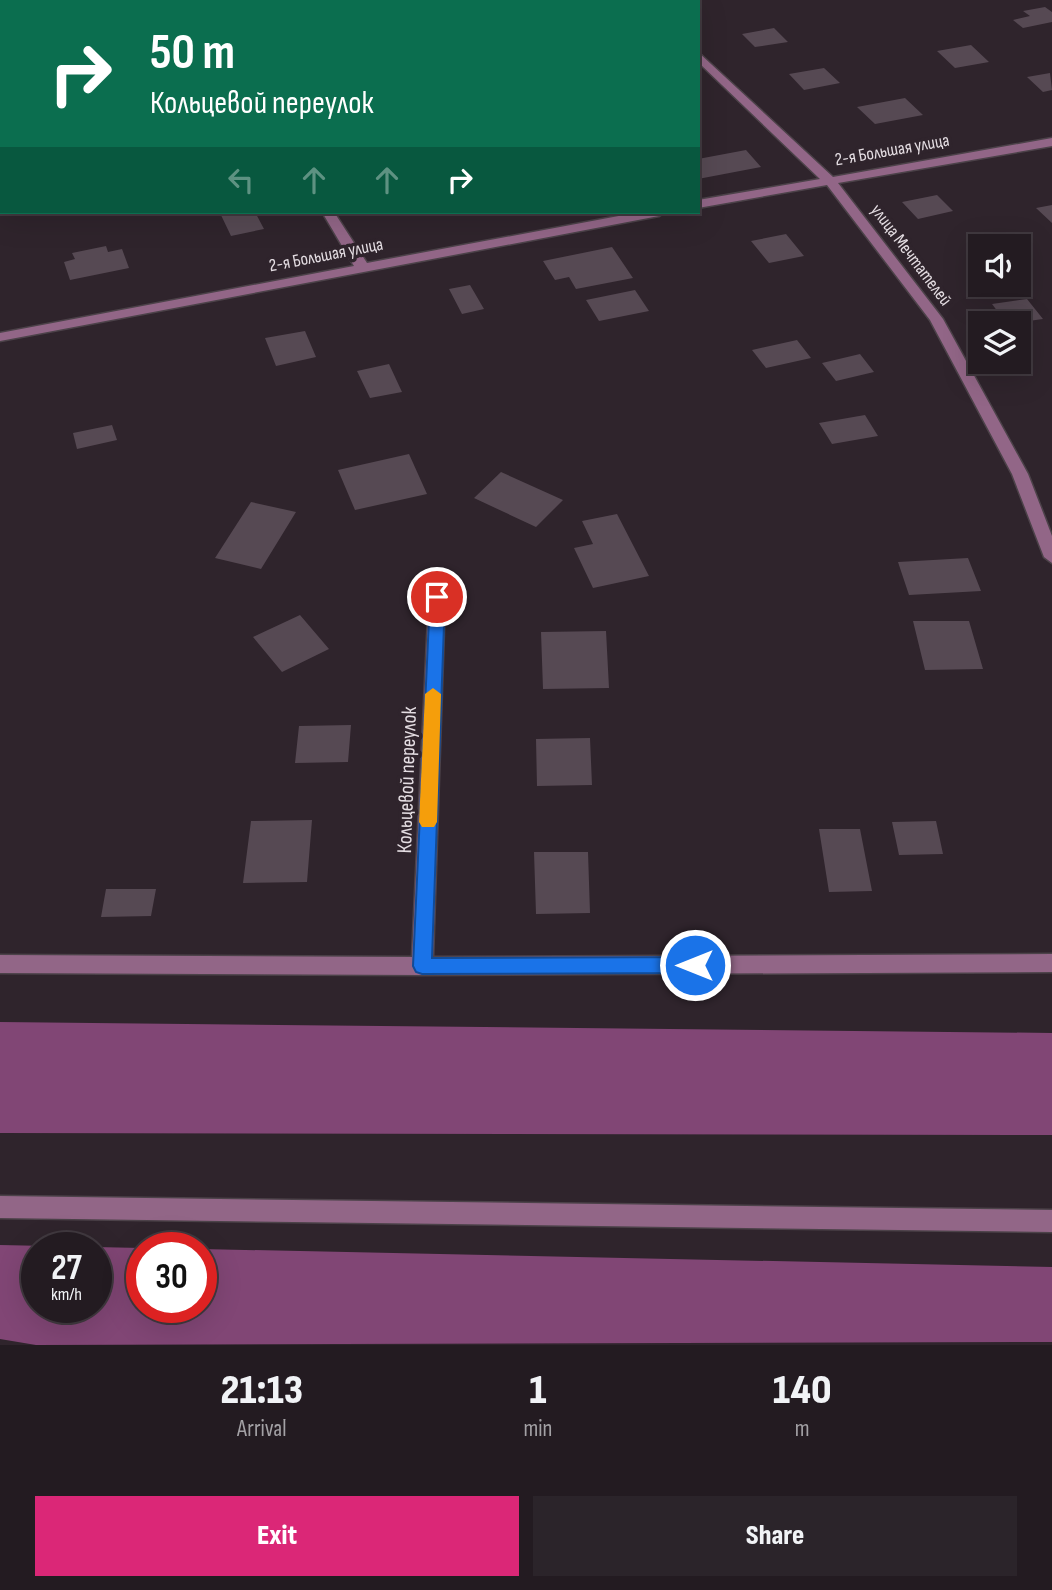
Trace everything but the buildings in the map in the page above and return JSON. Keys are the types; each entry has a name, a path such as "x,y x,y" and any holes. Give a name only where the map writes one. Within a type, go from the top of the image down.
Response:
{"street":[{"name":"улица Мечтателей","path":"700,57 829,180 936,319 1020,474 1052,557"},
{"name":"2-я Большая улица","path":"700,204 1052,142"},
{"path":"329,214 362,267"},
{"name":"2-я Большая улица","path":"0,337 648,214"},
{"name":"Кольцевой переулок","path":"422,966 437,597"},
{"path":"0,964 422,966 1052,963"},
{"path":"0,1207 1052,1221"}],"shaded area":[{"path":"0,1022 1052,1033 1052,1135 0,1133"},
{"path":"0,1245 21,1245 21,1323 112,1323 112,1247 126,1248 126,1323 217,1323 217,1249 1052,1267 1052,1342 36,1345 0,1339"}],"slow traffic":[{"path":"428,822 433,694"}],"route":[{"path":"437,597 422,966 695,965"}]}
